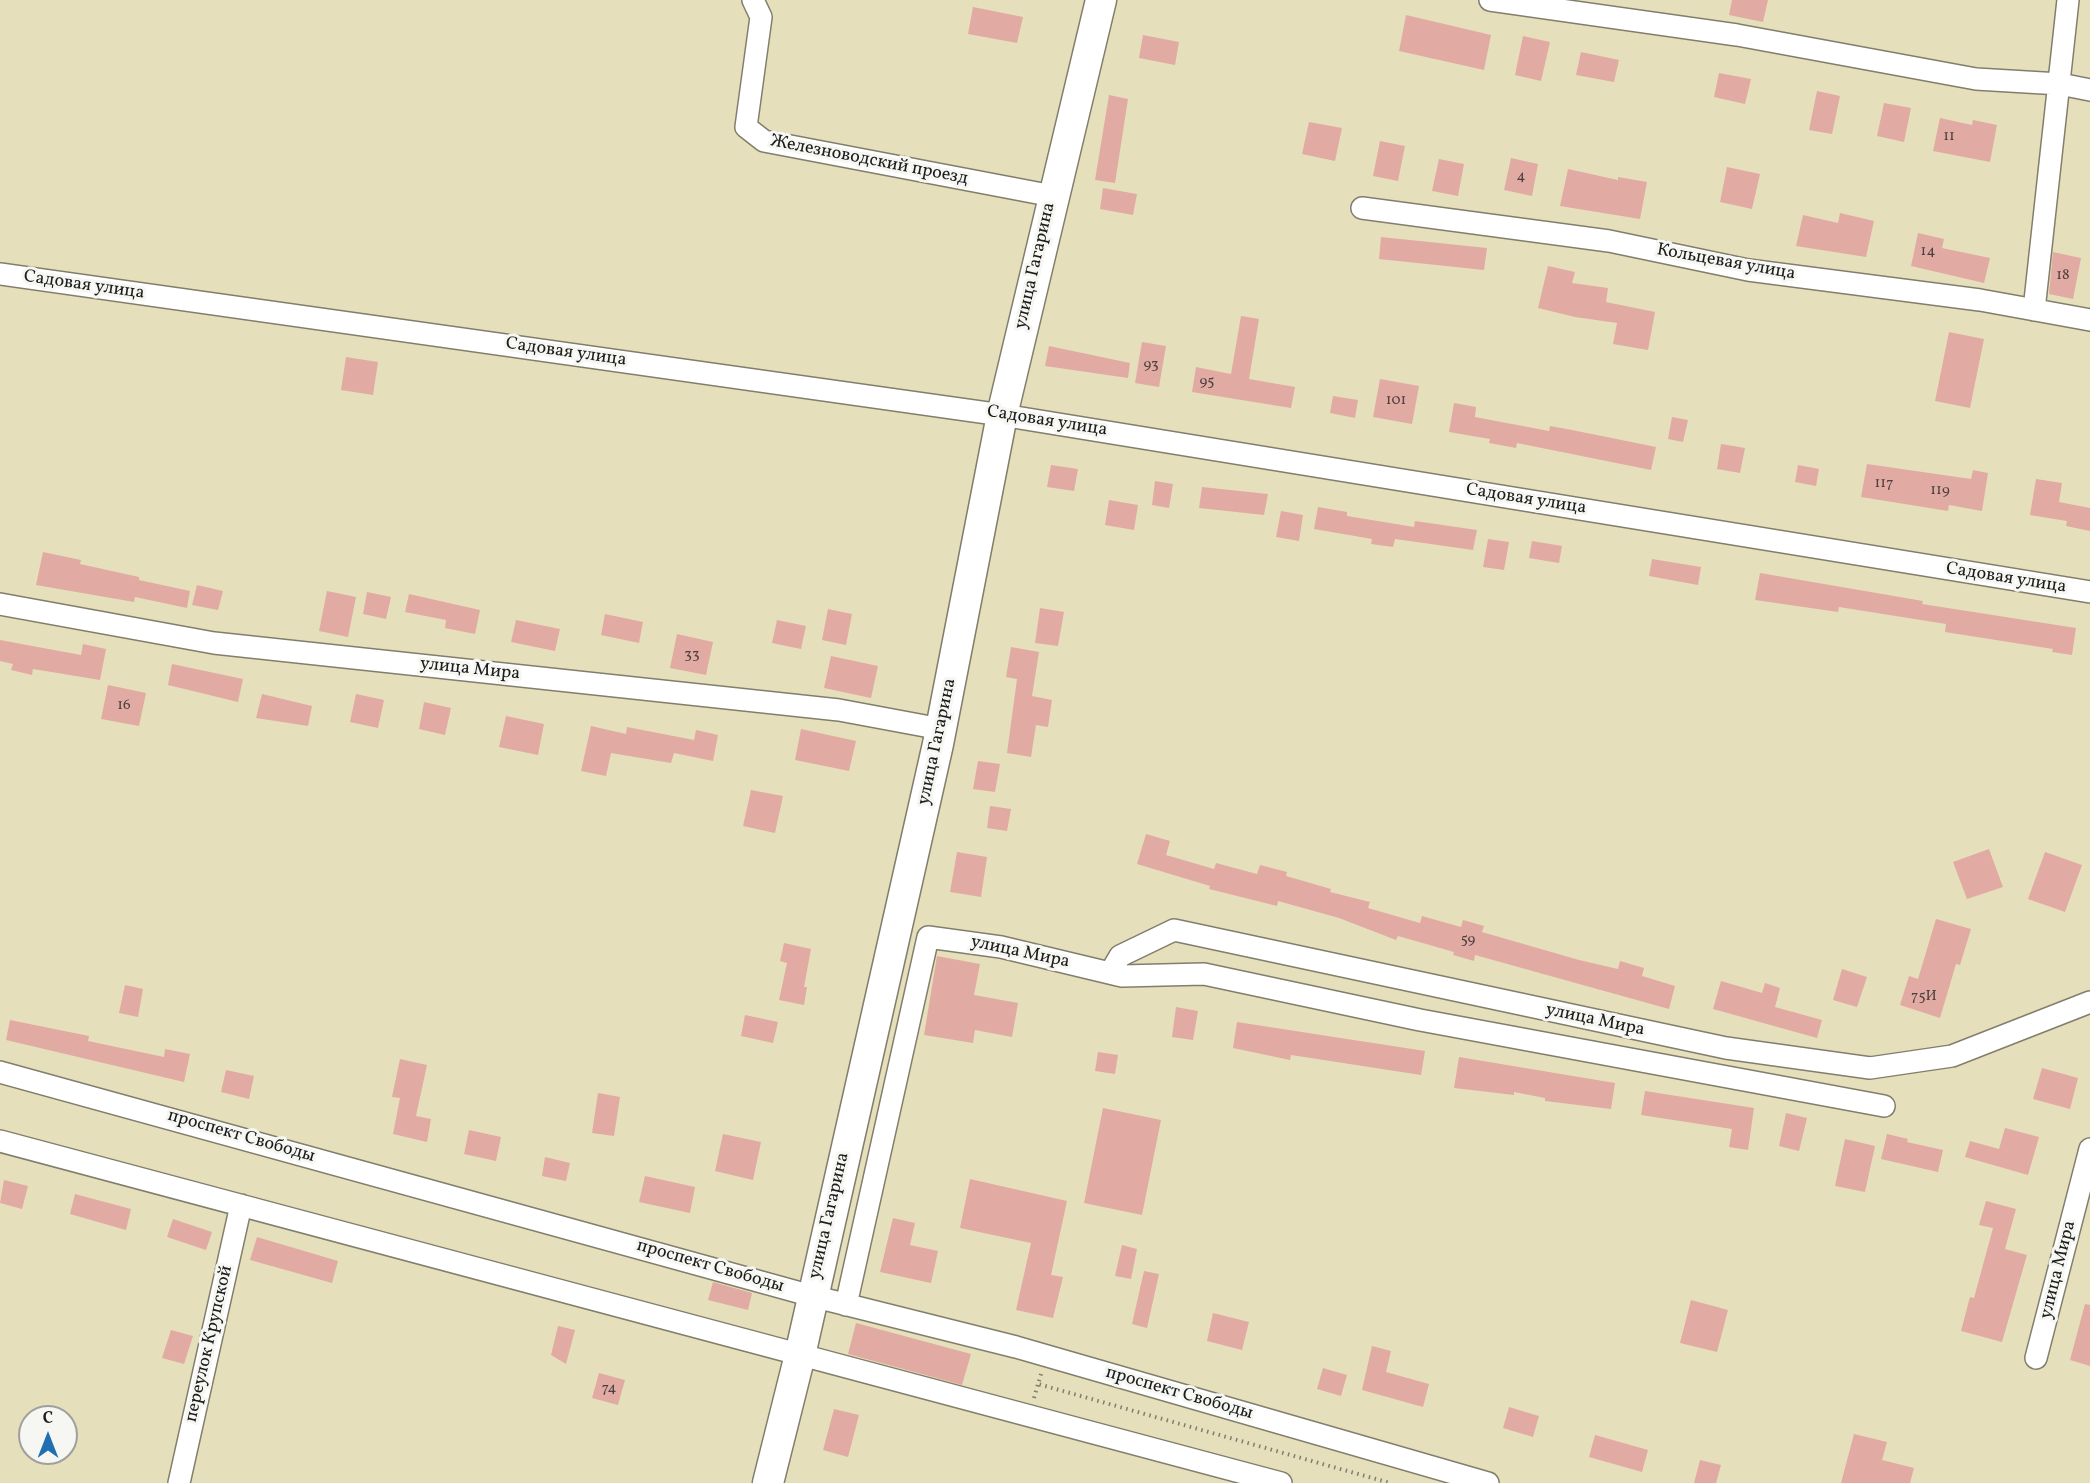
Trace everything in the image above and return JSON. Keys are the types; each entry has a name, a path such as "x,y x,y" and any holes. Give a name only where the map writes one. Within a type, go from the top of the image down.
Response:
{"main road":[{"name":"улица Гагарина","path":"768,1483 800,1355 941,729 1002,415 1101,0"}],"street":[{"name":"Железноводский проезд","path":"753,0 761,17 746,127 764,141 1053,196"},
{"path":"1490,0 1737,35 1976,80 2060,84 2090,90"},
{"path":"2034,310 2068,0"},
{"name":"Кольцевая улица","path":"1362,208 1609,241 1748,270 1980,300 2090,320"},
{"name":"Садовая улица","path":"0,274 1002,415 2090,592"},
{"name":"улица Мира","path":"0,604 214,643 839,710 941,729"},
{"name":"улица Мира","path":"1110,973 1120,956 1174,930 1726,1048 1870,1068 1952,1056 2090,1002"},
{"name":"улица Мира","path":"846,1305 928,937 1001,947 1122,975 1204,974 1432,1022 1884,1106"},
{"name":"проспект Свободы","path":"0,1071 812,1296 1046,1356 1488,1483"},
{"path":"0,1141 1281,1483"},
{"name":"улица Мира","path":"2036,1358 2090,1149"},
{"name":"переулок Крупской","path":"179,1483 241,1205"}],"path":[{"path":"1046,1356 1038,1384 1390,1483"}],"building":[{"path":"1732,0 1768,0 1763,22 1729,15"},
{"path":"973,7 1023,17 1017,43 968,34"},
{"path":"1406,15 1491,35 1484,70 1399,51"},
{"path":"1143,35 1179,42 1175,65 1139,58"},
{"path":"1523,36 1550,42 1541,81 1515,75"},
{"path":"1581,52 1619,60 1614,82 1576,75"},
{"path":"1719,73 1751,79 1745,104 1714,97"},
{"path":"1817,91 1840,96 1832,134 1809,130"},
{"path":"1109,95 1128,99 1115,183 1095,180"},
{"path":"1884,103 1911,108 1904,142 1877,136"},
{"path":"1940,118 1972,125 1973,120 1997,125 1990,162 1933,151"},
{"path":"1309,122 1342,128 1335,161 1302,154"},
{"path":"1380,141 1405,146 1398,181 1373,176"},
{"path":"1511,158 1538,164 1532,196 1504,190"},
{"path":"1439,159 1464,164 1458,196 1432,191"},
{"path":"1727,167 1760,174 1752,209 1720,202"},
{"path":"1568,169 1618,180 1618,177 1647,182 1640,219 1560,206"},
{"path":"1103,188 1137,194 1133,215 1100,209"},
{"path":"1840,213 1874,221 1866,257 1796,246 1803,215 1838,223"},
{"path":"1918,233 1944,239 1942,248 1990,258 1984,283 1911,266"},
{"path":"1381,237 1487,248 1484,270 1379,259"},
{"path":"2053,252 2081,258 2073,299 2049,294"},
{"path":"1548,266 1575,272 1572,283 1608,288 1606,302 1655,312 1648,350 1613,344 1617,323 1575,317 1538,308"},
{"path":"1241,316 1259,319 1249,379 1295,387 1291,408 1192,392 1196,367 1231,374"},
{"path":"1949,332 1984,339 1970,408 1935,401"},
{"path":"1142,342 1166,346 1159,387 1135,383"},
{"path":"1049,346 1130,363 1128,378 1045,366"},
{"path":"346,357 378,362 373,395 341,390"},
{"path":"1380,379 1419,386 1412,424 1373,417"},
{"path":"1333,396 1358,400 1355,418 1330,413"},
{"path":"1454,403 1476,407 1475,417 1549,431 1550,426 1656,447 1651,470 1517,443 1516,448 1489,443 1490,439 1449,432"},
{"path":"1672,417 1688,420 1683,442 1668,439"},
{"path":"1721,444 1745,448 1740,473 1717,469"},
{"path":"1867,464 1971,479 1973,470 1988,473 1982,511 1949,505 1948,511 1861,497"},
{"path":"1051,465 1078,469 1074,491 1047,487"},
{"path":"1798,465 1819,469 1816,486 1795,482"},
{"path":"2036,479 2062,483 2059,502 2090,508 2090,531 2066,526 2067,521 2030,515"},
{"path":"1155,481 1173,484 1169,508 1152,505"},
{"path":"1202,487 1268,494 1264,515 1199,508"},
{"path":"1109,500 1138,505 1134,530 1105,525"},
{"path":"1318,507 1347,512 1347,516 1414,527 1415,521 1477,530 1473,550 1395,539 1393,547 1371,544 1372,539 1314,529"},
{"path":"1281,511 1303,515 1299,541 1276,537"},
{"path":"1488,539 1509,542 1504,570 1483,567"},
{"path":"1532,541 1562,546 1559,563 1529,558"},
{"path":"43,552 81,560 80,564 139,577 139,580 190,591 187,608 135,597 134,602 36,585"},
{"path":"1652,559 1701,567 1698,585 1649,576"},
{"path":"1760,573 1923,601 1922,604 2076,628 2072,655 2052,652 2053,649 1945,632 1946,624 1839,607 1838,612 1755,600"},
{"path":"197,585 223,591 218,610 192,605"},
{"path":"327,591 356,597 348,637 319,631"},
{"path":"367,592 391,597 386,619 363,614"},
{"path":"409,594 480,610 475,634 445,628 446,620 405,612"},
{"path":"1040,608 1064,612 1058,646 1035,643"},
{"path":"828,609 852,614 846,645 822,640"},
{"path":"605,614 643,622 639,643 601,635"},
{"path":"516,620 560,629 555,651 511,642"},
{"path":"777,620 806,626 801,649 772,643"},
{"path":"677,634 713,642 706,675 670,668"},
{"path":"0,640 81,655 83,644 106,649 100,680 33,669 32,675 11,670 13,664 0,661"},
{"path":"1011,647 1039,652 1032,696 1052,700 1048,727 1036,725 1031,757 1007,753 1017,679 1006,677"},
{"path":"831,656 878,666 871,698 824,688"},
{"path":"172,664 243,679 238,702 168,685"},
{"path":"108,685 146,693 139,726 101,719"},
{"path":"262,694 312,706 308,726 256,718"},
{"path":"356,694 384,700 378,728 350,722"},
{"path":"424,702 451,708 445,735 419,729"},
{"path":"506,716 544,724 538,755 499,747"},
{"path":"591,726 626,734 627,727 694,740 696,730 718,735 713,761 674,753 671,763 611,753 606,776 581,771"},
{"path":"801,729 856,741 849,771 795,760"},
{"path":"978,761 1000,764 995,792 973,789"},
{"path":"751,790 783,796 775,833 743,826"},
{"path":"990,806 1011,809 1007,831 987,828"},
{"path":"1146,834 1170,841 1166,855 1214,869 1216,863 1257,874 1260,865 1287,872 1286,876 1331,889 1330,892 1370,902 1368,908 1420,923 1422,916 1461,927 1463,920 1484,926 1482,932 1579,960 1618,969 1620,961 1644,968 1642,976 1675,986 1669,1009 1475,955 1474,961 1453,955 1454,952 1398,936 1396,940 1339,918 1278,901 1277,906 1209,889 1210,886 1137,864"},
{"path":"1989,849 2003,887 1967,899 1953,862"},
{"path":"957,852 987,857 981,897 950,892"},
{"path":"2045,852 2082,865 2065,912 2028,899"},
{"path":"1936,919 1971,929 1960,965 1956,964 1940,1018 1900,1005 1909,976 1918,979"},
{"path":"784,943 811,949 804,987 807,987 804,1005 779,1000 787,963 780,961"},
{"path":"937,956 980,964 974,995 1018,1003 1012,1037 975,1030 973,1043 924,1035"},
{"path":"1842,969 1867,977 1857,1007 1833,1000"},
{"path":"1721,981 1762,993 1765,983 1780,988 1775,1007 1822,1020 1817,1038 1713,1009"},
{"path":"125,985 143,989 138,1017 119,1013"},
{"path":"1176,1007 1198,1011 1193,1040 1172,1037"},
{"path":"745,1015 778,1022 773,1043 741,1036"},
{"path":"10,1020 89,1036 88,1041 164,1057 165,1049 190,1054 184,1082 6,1040"},
{"path":"1237,1022 1425,1051 1421,1075 1291,1055 1290,1060 1233,1048"},
{"path":"1098,1052 1118,1055 1115,1074 1095,1071"},
{"path":"1459,1057 1615,1083 1611,1109 1545,1101 1545,1098 1514,1092 1514,1095 1454,1088"},
{"path":"400,1059 427,1065 416,1116 431,1119 427,1142 393,1134 400,1098 392,1097"},
{"path":"2042,1068 2078,1078 2070,1109 2033,1099"},
{"path":"226,1070 254,1076 249,1099 221,1092"},
{"path":"1645,1091 1754,1108 1748,1150 1729,1147 1732,1129 1641,1115"},
{"path":"598,1093 620,1097 614,1136 592,1133"},
{"path":"1103,1108 1161,1120 1142,1215 1084,1203"},
{"path":"1786,1113 1807,1118 1799,1151 1779,1146"},
{"path":"2005,1128 2039,1137 2028,1175 1965,1157 1970,1141 1999,1149"},
{"path":"469,1130 501,1137 496,1161 464,1154"},
{"path":"723,1134 761,1142 753,1180 715,1171"},
{"path":"1887,1134 1908,1139 1907,1142 1943,1150 1938,1172 1881,1159"},
{"path":"1845,1139 1875,1146 1865,1192 1835,1186"},
{"path":"545,1157 570,1163 566,1181 542,1176"},
{"path":"645,1176 695,1187 690,1213 639,1202"},
{"path":"970,1179 1067,1201 1051,1275 1063,1277 1053,1318 1016,1310 1031,1243 960,1228"},
{"path":"4,1180 28,1186 22,1209 0,1203"},
{"path":"75,1194 131,1209 126,1230 70,1214"},
{"path":"1986,1201 2016,1209 2005,1249 2027,1255 2002,1342 1961,1331 1970,1297 1974,1298 1993,1228 1979,1225"},
{"path":"893,1218 915,1223 910,1245 938,1251 931,1283 880,1272"},
{"path":"173,1219 212,1232 206,1250 167,1237"},
{"path":"257,1237 338,1261 332,1283 250,1260"},
{"path":"1122,1245 1137,1249 1131,1279 1115,1276"},
{"path":"1144,1271 1159,1274 1147,1328 1132,1324"},
{"path":"713,1282 752,1293 748,1310 708,1300"},
{"path":"1691,1300 1728,1310 1717,1352 1680,1343"},
{"path":"2085,1304 2090,1305 2090,1366 2070,1360"},
{"path":"1213,1313 1249,1322 1242,1350 1207,1341"},
{"path":"856,1323 971,1354 962,1385 848,1354"},
{"path":"558,1326 575,1330 566,1364 551,1355"},
{"path":"171,1330 193,1336 184,1364 162,1358"},
{"path":"1372,1346 1391,1351 1386,1372 1429,1384 1423,1407 1362,1390"},
{"path":"1323,1368 1347,1375 1341,1396 1317,1389"},
{"path":"599,1373 625,1380 618,1405 592,1398"},
{"path":"1509,1407 1539,1416 1533,1437 1503,1428"},
{"path":"834,1409 859,1415 848,1457 823,1450"},
{"path":"1854,1434 1887,1442 1882,1460 1914,1468 1910,1483 1841,1483"},
{"path":"1595,1435 1648,1450 1642,1472 1589,1457"},
{"path":"1700,1460 1721,1465 1716,1483 1694,1483"}]}
